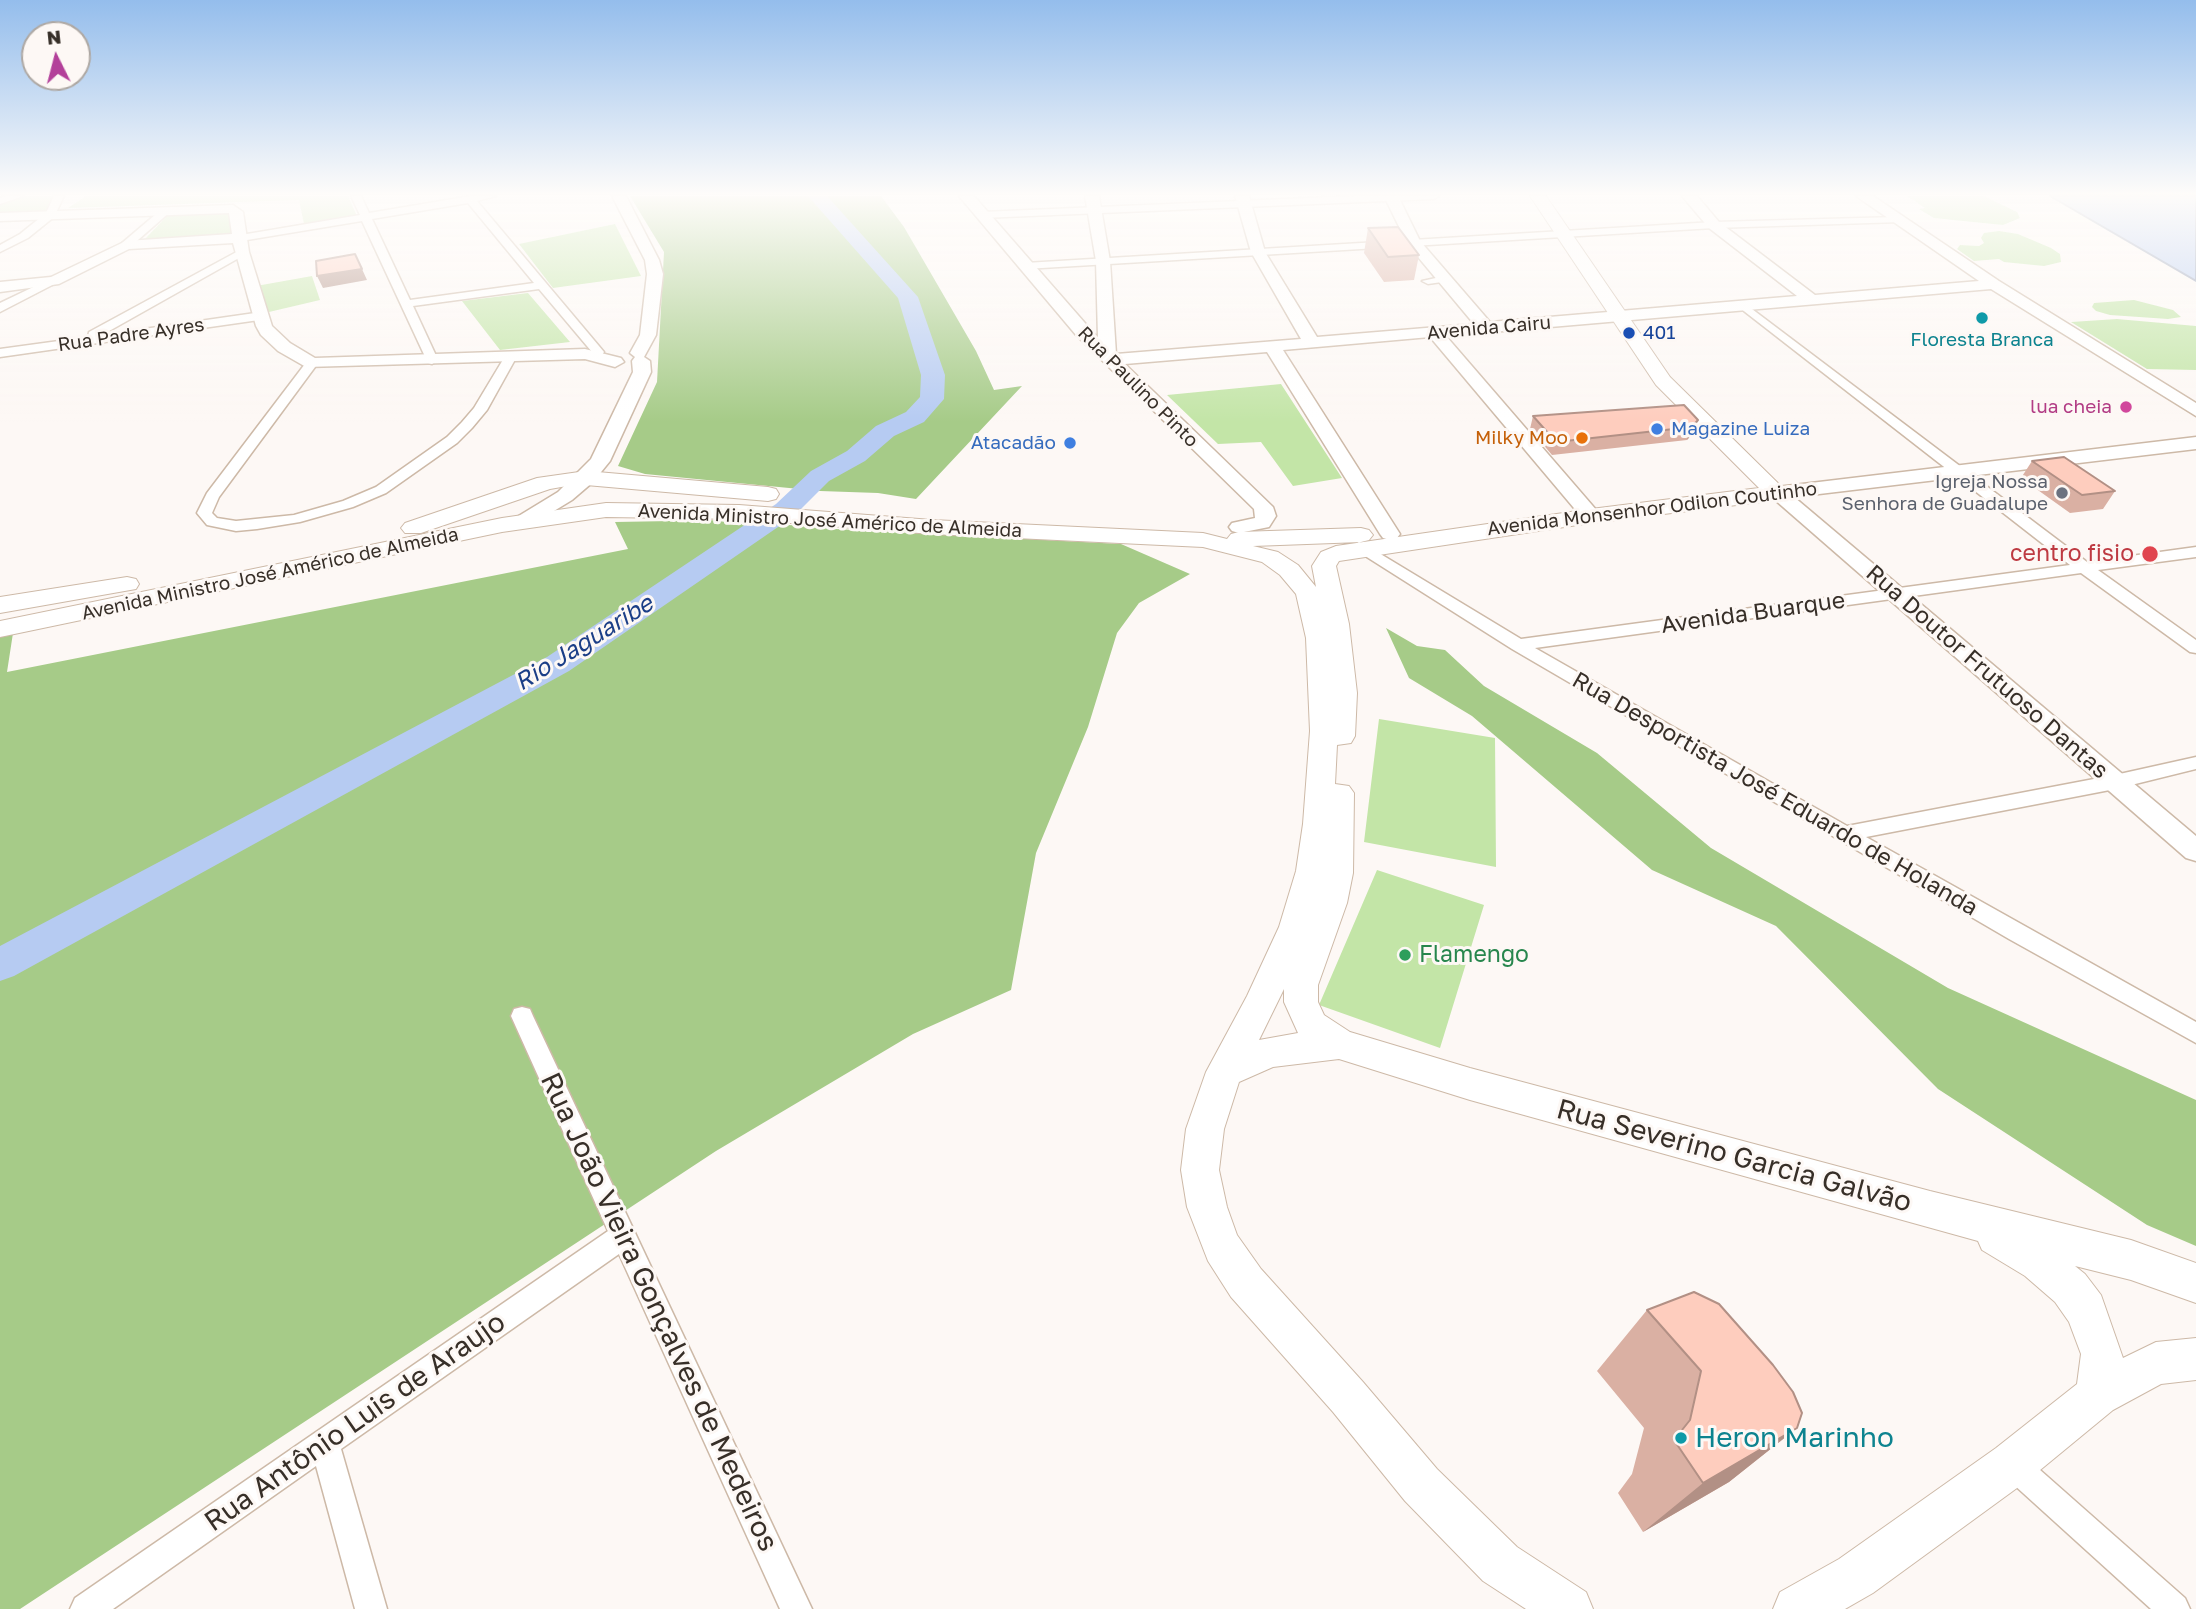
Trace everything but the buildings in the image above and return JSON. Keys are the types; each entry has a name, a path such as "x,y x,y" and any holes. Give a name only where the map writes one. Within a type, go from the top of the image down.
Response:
{"main road":[{"path":"1589,271 1663,381 1718,438 1777,493"},
{"name":"Avenida Cairu","path":"1111,360 1486,328"},
{"name":"Avenida Ministro José Américo de Almeida","path":"0,605 113,587 391,533 442,519 545,482 593,469 618,481 753,493 936,517 1203,540 1245,539"},
{"path":"606,510 584,504 581,497 588,489 618,481"},
{"name":"Avenida Monsenhor Odilon Coutinho","path":"1339,1044 1311,1025 1301,1002 1301,985 1331,904 1337,873 1343,693 1336,624 1324,566 1329,556 1359,547 1777,493"},
{"path":"442,519 520,498 535,499 539,503 535,509 513,523"},
{"name":"Avenida Ministro José Américo de Almeida","path":"0,629 513,523 606,510 936,517 1245,539"},
{"path":"1203,540 1498,529"},
{"path":"1245,539 1289,570 1308,593 1319,638 1324,731 1312,871 1295,928 1261,1002 1224,1072 1205,1129 1200,1170 1207,1208 1222,1247 1246,1283 1348,1397 1421,1485 1500,1564 1569,1609"},
{"path":"1224,1072 1269,1052 1339,1044"},
{"name":"Rua Severino Garcia Galvão","path":"1339,1044 1470,1084 1930,1210 2131,1260 2196,1283"},
{"path":"1930,1210 2003,1239 2039,1262 2070,1288 2086,1310 2102,1354 2098,1395"},
{"path":"1797,1609 1856,1576 2012,1464 2098,1395 2156,1363 2196,1359"}],"street":[{"path":"0,309 74,271"},
{"path":"80,342 198,271"},
{"path":"249,271 269,335 312,363 593,354 629,359"},
{"path":"390,271 432,360"},
{"path":"530,271 593,354"},
{"path":"629,359 647,340 651,323 654,271"},
{"name":"Rua Paulino Pinto","path":"1029,271 1082,332 1263,507 1266,516 1245,539"},
{"path":"1104,271 1107,354 1111,360"},
{"path":"1269,271 1313,344"},
{"path":"1438,271 1486,328"},
{"path":"1774,271 1812,300"},
{"path":"1974,271 2196,411"},
{"path":"1428,281 1445,279"},
{"path":"0,287 54,281"},
{"name":"Avenida Cairu","path":"1486,328 1994,284"},
{"path":"405,304 542,285"},
{"path":"1744,306 2083,567 2196,648"},
{"name":"Rua Padre Ayres","path":"0,353 262,316"},
{"path":"1082,332 1107,334"},
{"path":"1435,333 1591,516"},
{"path":"1273,347 1390,534"},
{"path":"312,363 212,496 204,513 212,522 246,526 295,519 348,505 381,490 452,440 467,425 480,410 511,356"},
{"path":"513,523 565,496 593,469 611,442 634,385 629,359"},
{"name":"Avenida Monsenhor Odilon Coutinho","path":"1777,493 2196,443"},
{"name":"Rua Doutor Frutuoso Dantas","path":"1777,493 2196,850"},
{"name":"Rua Desportista José Eduardo de Holanda","path":"1359,547 1517,645 2196,1033"},
{"name":"Avenida Buarque","path":"1517,645 2196,552"},
{"path":"1844,834 2115,782 2196,763"},
{"name":"Rua João Vieira Gonçalves de Medeiros","path":"522,1016 796,1609"},
{"name":"Rua Antônio Luis de Araujo","path":"86,1609 624,1235"},
{"path":"324,1442 371,1609"},
{"path":"2012,1464 2174,1609"}],"green space":[{"path":"540,271 639,271 641,276 553,288"},
{"path":"663,271 930,271 976,351 994,390 1022,386 916,499 878,493 820,491 645,474 618,466 657,382"},
{"path":"312,276 320,300 269,312 256,286"},
{"path":"528,293 570,342 500,350 462,301"},
{"path":"2134,300 2173,310 2181,317 2168,319 2110,315 2092,307 2094,303"},
{"path":"2117,319 2196,326 2196,370 2147,369 2071,322"},
{"path":"1281,384 1342,478 1293,486 1261,442 1218,444 1167,395"},
{"path":"730,520 836,529 1121,544 1190,574 1139,603 1117,633 1088,727 1036,853 1011,990 913,1034 716,1151 20,1609 0,1609 0,635 13,633 7,672 628,549 615,522"},
{"path":"1386,628 1417,646 1445,650 1484,686 1597,753 1711,848 1948,988 2196,1100 2196,1246 2147,1225 1938,1089 1776,926 1652,870 1472,716 1409,678"},
{"path":"1379,719 1495,738 1496,867 1364,842"},
{"name":"Flamengo","path":"1377,870 1484,905 1440,1048 1319,1005"}],"water":[{"path":"2179,271 2196,271 2196,281"}],"waterway":[{"name":"Rio Jaguaribe","path":"0,965 558,664 785,510 820,476 856,456 885,431 915,417 932,399 933,375 908,297 885,271"}],"place":[{"name":"Floresta Branca","path":"1982,318"},
{"name":"401","path":"1629,333"},
{"name":"lua cheia","path":"2126,407"},
{"name":"Magazine Luiza","path":"1657,429"},
{"name":"Milky Moo","path":"1582,438"},
{"name":"Atacadão","path":"1070,443"},
{"name":"Igreja Nossa Senhora de Guadalupe","path":"2062,493"},
{"name":"centro fisio","path":"2150,554"},
{"name":"Flamengo","path":"1405,955"},
{"name":"Heron Marinho","path":"1681,1438"}]}
